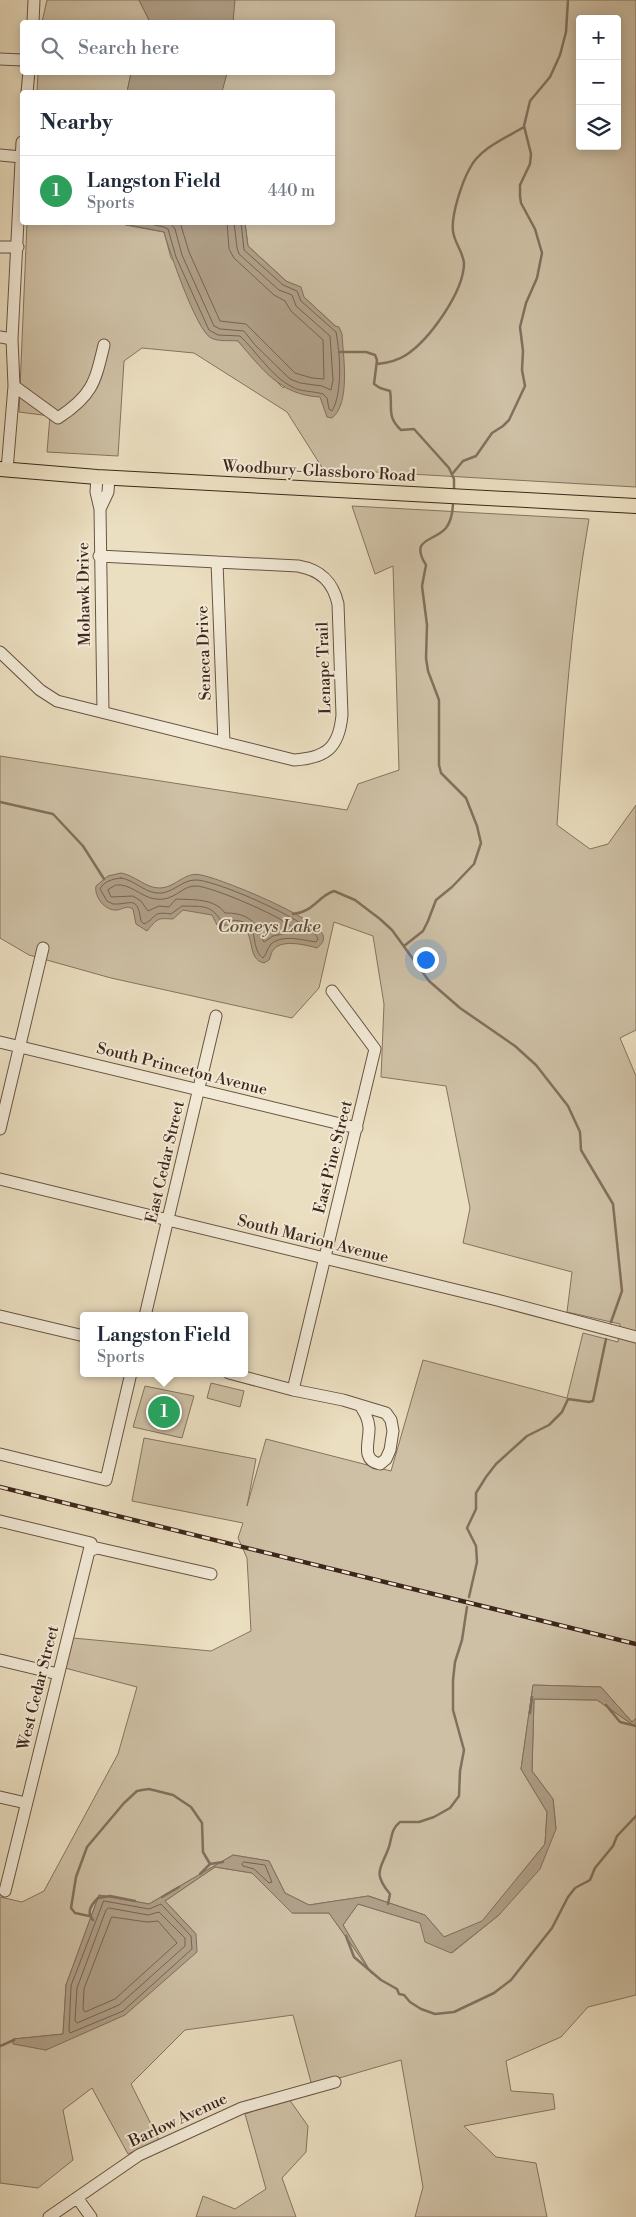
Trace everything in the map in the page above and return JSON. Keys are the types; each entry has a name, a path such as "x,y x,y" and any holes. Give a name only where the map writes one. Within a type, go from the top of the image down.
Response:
{"main road":[{"name":"Woodbury-Glassboro Road","path":"4,470 636,506"}],"street":[{"path":"32,20 34,0"},
{"path":"0,59 20,60"},
{"path":"28,90 30,75"},
{"path":"0,155 20,157"},
{"path":"4,470 14,386 12,339 20,187"},
{"path":"0,247 18,247"},
{"path":"0,337 12,339"},
{"path":"14,386 58,418 78,405 96,379 104,346"},
{"name":"Mohawk Drive","path":"103,477 96,492 100,509 99,556 103,712"},
{"name":"Lenape Trail","path":"0,652 49,697 103,712 294,760 312,759 326,752 335,743 341,731 342,715 339,632 336,595 329,581 316,571 298,566 99,556"},
{"name":"Seneca Drive","path":"217,562 224,743"},
{"path":"0,1129 43,948"},
{"name":"East Pine Street","path":"293,1390 375,1049 332,992"},
{"name":"East Cedar Street","path":"146,1312 216,1016"},
{"name":"South Princeton Avenue","path":"0,1042 357,1128"},
{"name":"South Marion Avenue","path":"0,1179 488,1298 636,1337"},
{"path":"0,1316 80,1335"},
{"path":"0,1454 106,1480 130,1377"},
{"path":"244,1377 293,1390 343,1400 386,1413 392,1420 393,1431 390,1450 386,1459 380,1464 368,1458 369,1430 367,1416 360,1406"},
{"path":"0,1521 92,1543 90,1551"},
{"path":"90,1551 96,1548 211,1574"},
{"name":"West Cedar Street","path":"5,1891 90,1551"},
{"path":"0,1660 58,1674"},
{"path":"0,1797 26,1804"},
{"name":"Barlow Avenue","path":"49,2217 139,2155 242,2108 336,2082"},
{"path":"78,2198 92,2217"}],"shaded area":[{"path":"47,0 139,0 149,20 42,20"},
{"path":"234,0 636,0 636,487 323,469 287,412 194,353 142,348 124,361 118,456 47,452 50,416 19,412 27,225 125,225 164,232 171,258 238,341 283,388 341,331 248,246 245,225 335,225 335,90 222,90 226,75 335,75 335,20 233,20"},
{"path":"38,75 131,75 127,90 37,90"},
{"path":"352,506 589,519 573,633 565,710 557,825 590,849 608,844 636,805 636,1030 620,1038 636,1076 636,1718 632,1722 601,1687 533,1685 521,1769 547,1812 545,1844 482,1922 444,1937 425,1915 369,1896 309,1905 285,1893 269,1861 233,1855 149,1904 99,1895 66,1985 63,2034 14,2039 46,2050 196,1934 165,1901 215,1867 252,1873 292,1913 329,1913 366,1965 343,1925 358,1904 420,1923 452,1953 499,1915 556,1829 553,1799 532,1771 534,1699 597,1700 636,1727 636,1995 588,2007 561,2037 506,2061 511,2091 553,2094 555,2109 464,2126 496,2157 536,2163 547,2217 415,2217 423,2187 401,2060 312,2086 293,2015 185,2030 131,2084 159,2140 128,2154 92,2088 63,2110 73,2160 38,2188 0,2183 0,1897 22,1902 44,1891 118,1754 137,1687 65,1668 73,1638 211,1651 251,1631 247,1558 238,1538 243,1523 132,1501 144,1438 256,1459 247,1506 266,1439 391,1471 423,1360 567,1398 583,1333 618,1342 620,1324 567,1312 572,1272 463,1243 470,1208 446,1086 381,1077 384,1004 373,936 334,922 319,988 292,1018 111,978 29,955 0,938 0,756 347,810 358,784 399,770 393,566 375,574"},
{"path":"211,1383 244,1391 240,1407 207,1398"},
{"path":"145,1386 194,1396 182,1438 133,1427"},
{"path":"289,2099 308,2126 306,2152 282,2178 296,2217 196,2217 203,2196 235,2209 266,2189 245,2114"}],"water":[{"path":"139,0 235,0 233,20 149,20"},
{"path":"131,75 226,75 223,90 127,90"},
{"path":"129,225 245,225 248,246 286,281 301,287 304,297 335,326 339,327 342,334 344,354 344,390 342,402 332,418 327,417 320,397 306,395 283,386 255,361 238,341 214,339 205,332 184,289 164,232"},
{"name":"Comeys Lake","path":"121,873 149,886 159,888 195,874 212,878 247,891 304,919 316,927 323,935 323,941 317,948 307,945 283,944 273,950 269,960 264,963 258,961 255,957 246,930 238,925 217,925 212,915 183,910 173,919 158,920 147,931 136,924 133,909 127,907 113,910 105,906 97,895 96,886 108,876"},
{"path":"533,1685 601,1687 632,1722 636,1718 636,1727 597,1700 534,1699 532,1771 553,1799 556,1829 540,1869 499,1915 451,1953 425,1942 420,1923 358,1904 343,1925 372,1974 329,1913 292,1913 252,1873 215,1867 165,1901 196,1934 197,1952 125,2015 46,2050 13,2044 13,2039 63,2034 66,1985 99,1895 149,1904 233,1855 269,1861 285,1893 309,1905 368,1896 425,1915 444,1937 482,1921 545,1844 547,1812 521,1769"}],"waterway":[{"path":"453,473 463,461 476,456 492,433 509,420 525,386 522,370 523,351 520,327 526,303 537,278 542,253 535,229 521,203 520,196 520,185 530,164 531,154 524,126 530,101 550,77 560,55 566,32 568,0"},
{"path":"377,364 399,359 406,355 425,338 444,314 458,288 464,263 453,231 455,208 464,182 474,161 480,155 494,144 524,127"},
{"path":"339,352 366,352 375,355 377,360 374,384 390,391 393,420 401,430 414,429 449,468 454,479 454,491"},
{"path":"404,946 423,931 436,900 452,887 474,864 481,843 477,826 466,798 441,773 439,765 439,700 428,671 426,658 427,625 422,586 426,565 420,550 425,542 446,528 452,515 453,501"},
{"path":"0,802 53,814 83,846 104,879"},
{"path":"293,914 306,910 334,891 355,900 392,930 429,981 460,1008 515,1046 536,1065 568,1106 580,1132 581,1150 613,1204 622,1291 611,1322"},
{"path":"469,1597 477,1562 476,1546 467,1528 476,1509 476,1493 496,1464 527,1436 549,1425 562,1412 568,1399 593,1401 606,1339"},
{"path":"388,1904 390,1894 381,1880 380,1870 395,1827 400,1822 419,1822 434,1817 450,1808 459,1796 460,1771 464,1750 453,1710 453,1680 467,1607"},
{"path":"530,1713 532,1697"},
{"path":"606,1705 620,1722 636,1726"},
{"path":"89,1916 75,1913 71,1908 76,1877 87,1847 124,1803 137,1791 149,1789 173,1795 191,1807 202,1823 203,1852 210,1864"},
{"path":"346,1936 354,1957 381,1980 397,1989 399,1994 404,1995 410,2002 421,2009 435,2014 454,2012 494,1993 511,1980 552,1928 568,1897 575,1888 590,1880 595,1868 613,1846 617,1836 636,1816"},
{"path":"200,1874 210,1864 223,1862"},
{"path":"162,1897 179,1887"},
{"path":"93,1920 90,1909 98,1898 110,1896 135,1901"},
{"path":"0,2046 14,2040"}],"railway":[{"path":"0,1487 636,1644"}],"place":[{"name":"Langston Field","path":"164,1412"}]}
